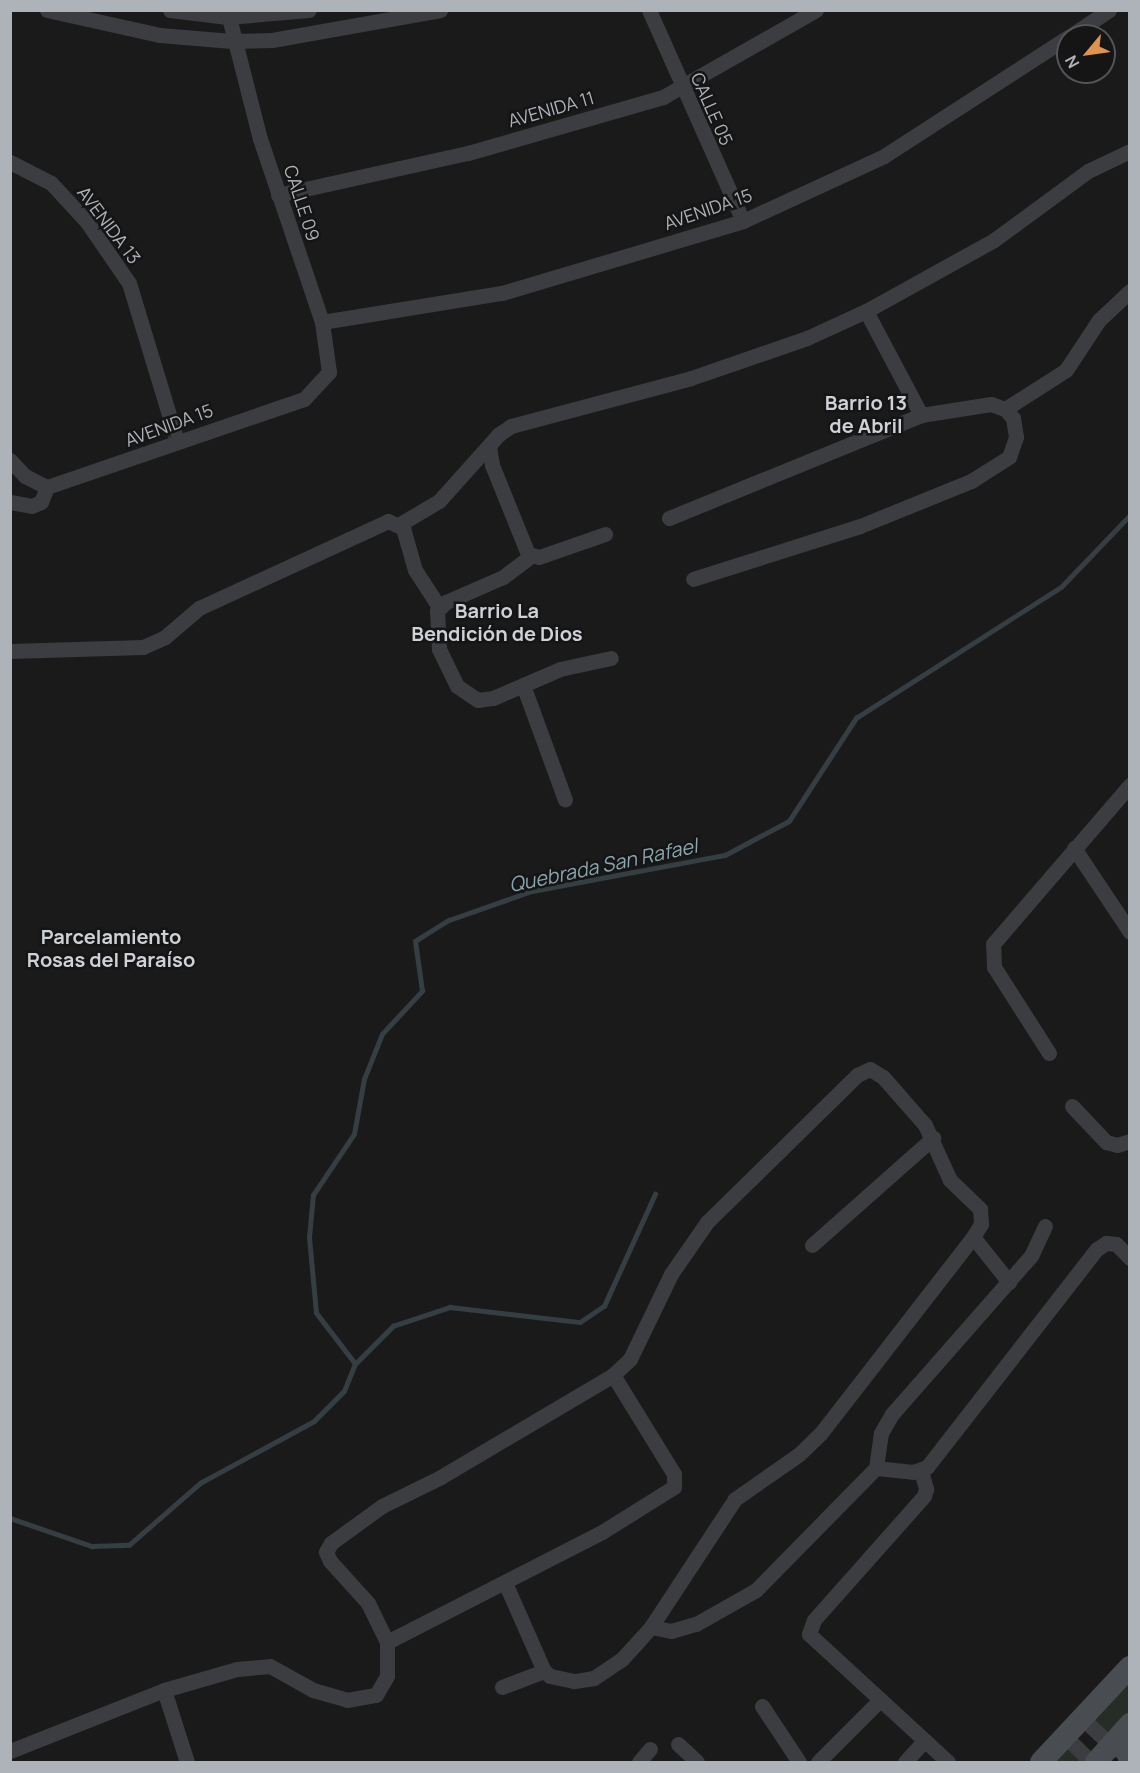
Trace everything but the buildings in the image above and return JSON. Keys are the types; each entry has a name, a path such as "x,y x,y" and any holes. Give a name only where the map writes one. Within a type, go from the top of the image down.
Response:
{"main road":[{"path":"1041,1762 1130,1667"},
{"path":"1122,1733 1130,1761"},
{"path":"1096,1762 1122,1733"}],"street":[{"path":"47,10 160,34 232,41 272,40 440,10"},
{"path":"170,10 228,14 309,10"},
{"name":"CALLE 05","path":"649,10 681,87 743,221"},
{"name":"AVENIDA 11","path":"278,195 468,153 663,97 816,10"},
{"name":"AVENIDA 15","path":"1088,24 1109,10"},
{"name":"CALLE 09","path":"228,14 232,41 278,195 322,322 329,372 304,399"},
{"name":"AVENIDA 15","path":"322,322 502,293 743,221 884,156 1056,45"},
{"path":"10,651 143,647 165,637 200,608 384,522 400,524 439,501 489,446 511,426 691,378 807,338 866,311 994,240 1088,171 1130,151"},
{"name":"AVENIDA 13","path":"10,162 51,183 87,222 129,284 177,441"},
{"path":"1005,409 1066,370 1106,312 1130,291"},
{"path":"866,311 921,415"},
{"name":"AVENIDA 15","path":"47,487 304,399"},
{"path":"669,518 921,415 991,404 1005,409 1013,418 1016,437 1012,452 999,466 911,508 693,579"},
{"path":"489,446 500,486 524,548 531,556 539,557 605,534"},
{"path":"10,460 25,476 47,487 41,502 32,507 10,502"},
{"path":"400,524 415,570 439,607 435,621 439,649 463,691 486,700 573,665 611,658"},
{"path":"439,607 503,577 531,556"},
{"path":"523,685 565,800"},
{"path":"1049,1053 994,967 992,952 997,937 1130,785"},
{"path":"1074,848 1130,932"},
{"path":"10,1751 164,1690 255,1666 270,1666 313,1690 347,1700 363,1700 376,1695 384,1685 387,1642 368,1603 330,1562 326,1552 331,1542 382,1506 439,1478 613,1375 634,1351 671,1274 707,1222 861,1072 870,1069 883,1077 933,1138 950,1180 981,1213 981,1224 973,1237 820,1434 798,1455 735,1499 651,1627 629,1654 594,1677 566,1681 544,1671 506,1585"},
{"path":"1072,1106 1106,1142 1117,1145 1130,1141"},
{"path":"812,1245 933,1138"},
{"path":"651,1627 670,1631 696,1624 756,1590 876,1468 881,1433 892,1414 1031,1256 1045,1226"},
{"path":"973,1237 1009,1282"},
{"path":"876,1468 921,1471 942,1450 1101,1245 1120,1246 1130,1258"},
{"path":"387,1642 506,1585 602,1532 674,1487 674,1474 613,1375"},
{"path":"921,1471 926,1489 924,1496 809,1627 813,1639 948,1762"},
{"path":"502,1688 544,1671"},
{"path":"164,1690 187,1762"},
{"path":"818,1762 880,1700"},
{"path":"762,1706 799,1762"},
{"path":"1083,1719 1122,1733"},
{"path":"1065,1736 1091,1762"},
{"path":"905,1762 924,1741"},
{"path":"678,1744 697,1762"},
{"path":"639,1762 650,1749"}],"shaded area":[{"path":"1129,1670 1129,1722 1111,1743 1086,1719"},
{"path":"1065,1741 1088,1762 1047,1762"}],"waterway":[{"name":"Quebrada San Rafael","path":"355,1364 316,1313 309,1237 313,1195 354,1134 364,1079 382,1034 422,991 415,941 449,920 532,891 725,855 789,821 856,718 1061,587 1130,515"},
{"name":"Quebrada San Rafael","path":"10,1518 92,1546 129,1545 200,1483 314,1421 344,1391 355,1364 393,1326 450,1307 580,1322 604,1306 655,1194"}],"district":[{"name":"Barrio 13 de Abril","path":"866,414"},
{"name":"Barrio La Bendición de Dios","path":"497,622"},
{"name":"Parcelamiento Rosas del Paraíso","path":"111,948"}]}
